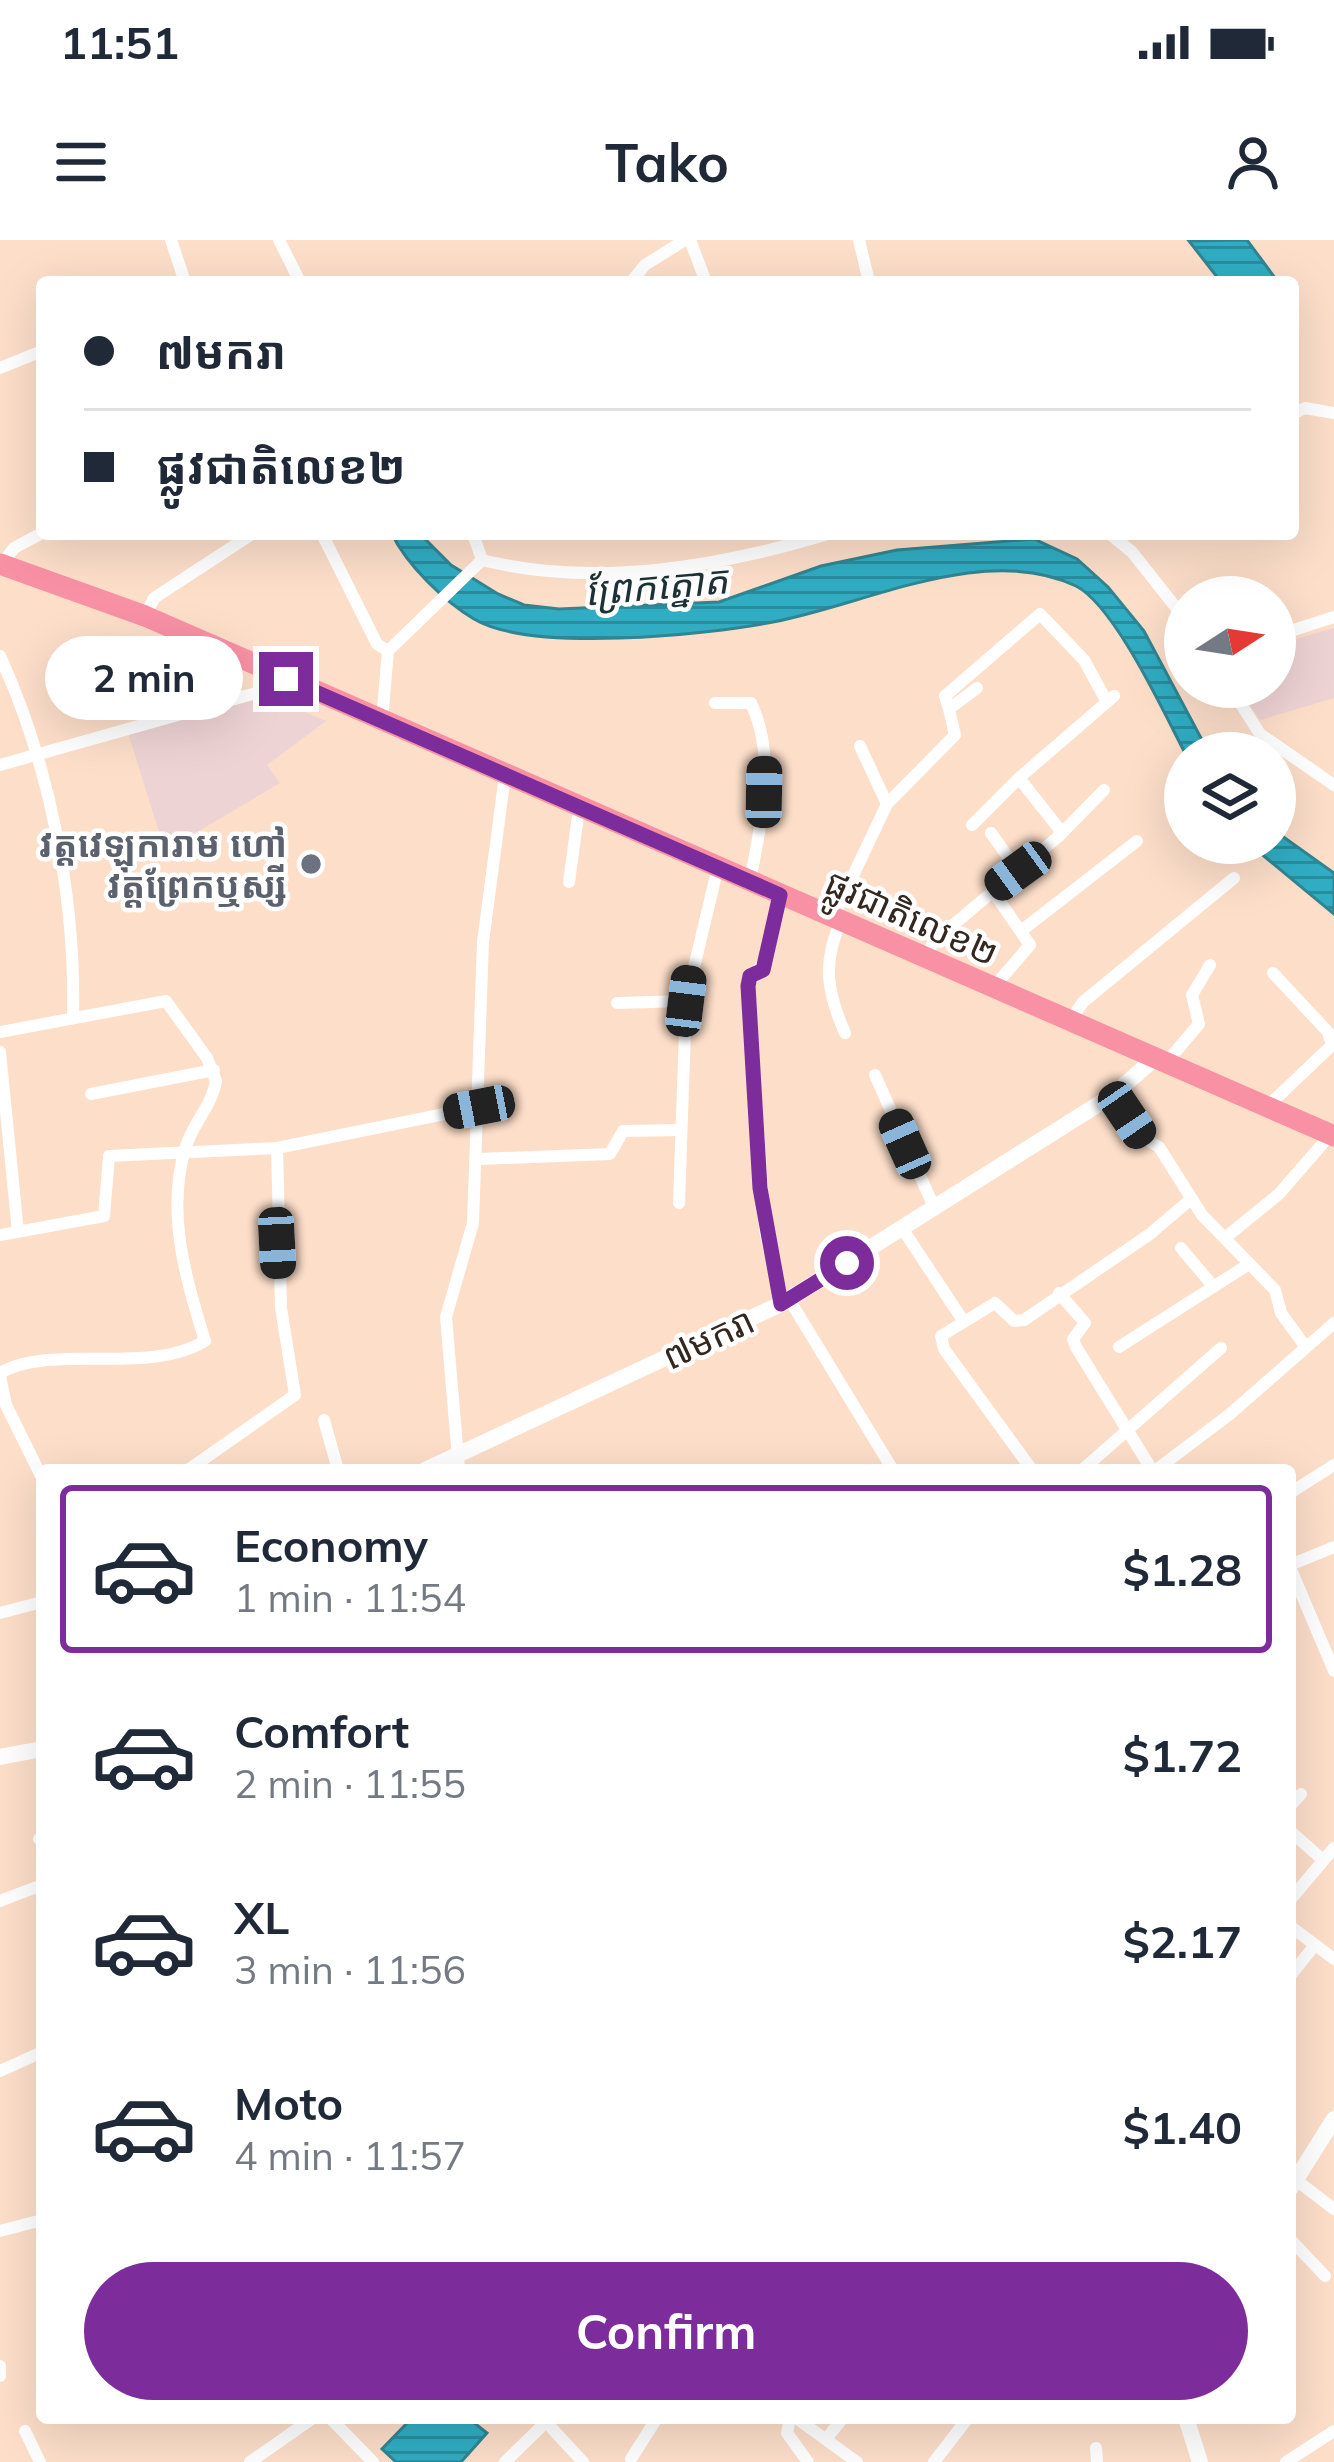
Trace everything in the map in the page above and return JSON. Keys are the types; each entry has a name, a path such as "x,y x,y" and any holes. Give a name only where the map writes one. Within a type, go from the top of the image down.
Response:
{"highway":[{"name":"ផ្លូវជាតិលេខ២","path":"0,564 145,616 1333,1134"}],"street":[{"path":"171,240 183,276"},
{"path":"279,240 297,276"},
{"path":"636,276 645,265 688,240 703,276"},
{"path":"859,240 868,276"},
{"path":"0,368 36,353"},
{"path":"1299,411 1334,413"},
{"path":"0,564 14,548 36,536"},
{"path":"145,616 154,598 243,540"},
{"path":"325,540 377,644 388,651"},
{"path":"474,540 479,565"},
{"path":"479,565 574,576 629,572 797,540"},
{"path":"1117,540 1164,592"},
{"path":"382,721 388,651 479,565"},
{"path":"845,1033 828,992 826,970 837,920 887,804 955,735 945,696 1040,614 1084,660 1110,699 972,825"},
{"path":"1296,629 1334,617"},
{"path":"0,658 35,755 64,882 73,1018"},
{"path":"0,766 267,690 274,674"},
{"path":"950,709 977,688"},
{"path":"715,703 751,703 763,743 762,818 750,882"},
{"path":"1243,708 1260,734 1334,785"},
{"path":"860,746 887,804"},
{"path":"458,1463 446,1317 467,1254 479,1159 476,1049 483,942 506,775"},
{"path":"1019,778 1060,830 1059,836"},
{"path":"926,958 934,941 1059,836 1104,790"},
{"path":"569,882 579,808"},
{"path":"991,833 1018,871"},
{"path":"1021,931 1137,841"},
{"path":"679,1202 686,1001 718,867"},
{"path":"1069,1022 1083,1002 1234,878"},
{"path":"992,890 1030,945 993,988"},
{"path":"780,895 763,970 750,976 748,986 760,1188 785,1301 889,1464"},
{"path":"1161,1061 1199,1024 1192,995 1210,965"},
{"path":"1267,1107 1332,1045 1328,1032 1273,973"},
{"path":"0,1034 166,1001 214,1070 214,1092 185,1150 178,1238 202,1344 144,1357 12,1366 0,1375 6,1405 36,1466"},
{"path":"616,1004 686,1001"},
{"path":"0,1052 18,1232"},
{"name":"៧មករា","path":"458,1463 785,1301 1161,1061"},
{"path":"91,1094 199,1078 214,1070"},
{"path":"875,1075 934,1207"},
{"path":"1113,1095 1141,1136 1159,1148 1191,1199 1246,1266 1275,1290 1281,1312 1305,1346"},
{"path":"0,1235 104,1216 109,1156 277,1148 479,1107"},
{"path":"479,1159 610,1154 623,1131 681,1130"},
{"path":"1226,1237 1279,1194 1333,1134"},
{"path":"197,1464 295,1395 281,1308 277,1148"},
{"path":"1028,1464 939,1341 962,1319 1000,1303 1020,1321 1150,1234 1191,1199"},
{"path":"902,1228 962,1319"},
{"path":"1181,1248 1213,1286"},
{"path":"1119,1348 1246,1266"},
{"path":"1058,1293 1085,1323 1073,1342 1150,1464"},
{"path":"1162,1464 1230,1414 1334,1323"},
{"path":"1089,1464 1221,1348"},
{"path":"324,1420 336,1464"},
{"path":"1296,1489 1334,1465"},
{"path":"1296,1563 1334,1546"},
{"path":"1296,1580 1334,1671"},
{"path":"0,1613 36,1604"},
{"path":"0,1756 36,1750"},
{"path":"1296,1799 1301,1794"},
{"path":"1296,1836 1323,1860"},
{"path":"1296,1893 1334,1848"},
{"path":"0,1901 36,1887"},
{"path":"1296,1931 1334,1959"},
{"path":"1296,1969 1315,1945"},
{"path":"0,2072 36,2055"},
{"path":"1296,2179 1333,2122"},
{"path":"1296,2186 1334,2209"},
{"path":"0,2231 36,2222"},
{"path":"1296,2245 1325,2276"},
{"path":"0,2366 0,2376"},
{"path":"250,2462 304,2424"},
{"path":"336,2424 373,2462"},
{"path":"505,2462 544,2424"},
{"path":"548,2424 583,2462"},
{"path":"631,2459 653,2424"},
{"path":"791,2424 787,2433 808,2462"},
{"path":"802,2424 857,2462"},
{"path":"826,2439 838,2424"},
{"path":"934,2462 963,2424"},
{"path":"1188,2424 1200,2462"},
{"path":"25,2431 40,2462"},
{"path":"1286,2462 1334,2432"}],"shaded area":[{"path":"1334,628 1334,698 1260,720 1252,708 1296,708 1296,639"},
{"path":"267,696 326,721 267,765 280,783 165,851 128,733"}],"water":[{"path":"1247,240 1274,276 1216,276 1189,241"},
{"name":"ព្រែកត្នោត","path":"396,540 426,540 451,565 498,594 524,605 559,609 719,602 821,566 897,550 1036,540 1077,559 1108,587 1144,631 1164,669 1164,708 1185,708 1198,732 1174,732 1122,637 1091,597 1076,586 1040,574 964,574 773,622 620,638 535,636 501,629 474,619 427,581"},
{"path":"1296,846 1334,873 1334,914 1273,864 1296,864"},
{"path":"406,2424 476,2424 487,2433 461,2462 396,2462 382,2449"}],"place":[{"name":"វត្តវេឡុការាម ហៅ វត្តព្រែកឬស្សី","path":"311,864"}],"route":[{"path":"286,679 780,895 763,970 750,976 748,986 760,1188 781,1304 847,1263"}]}
